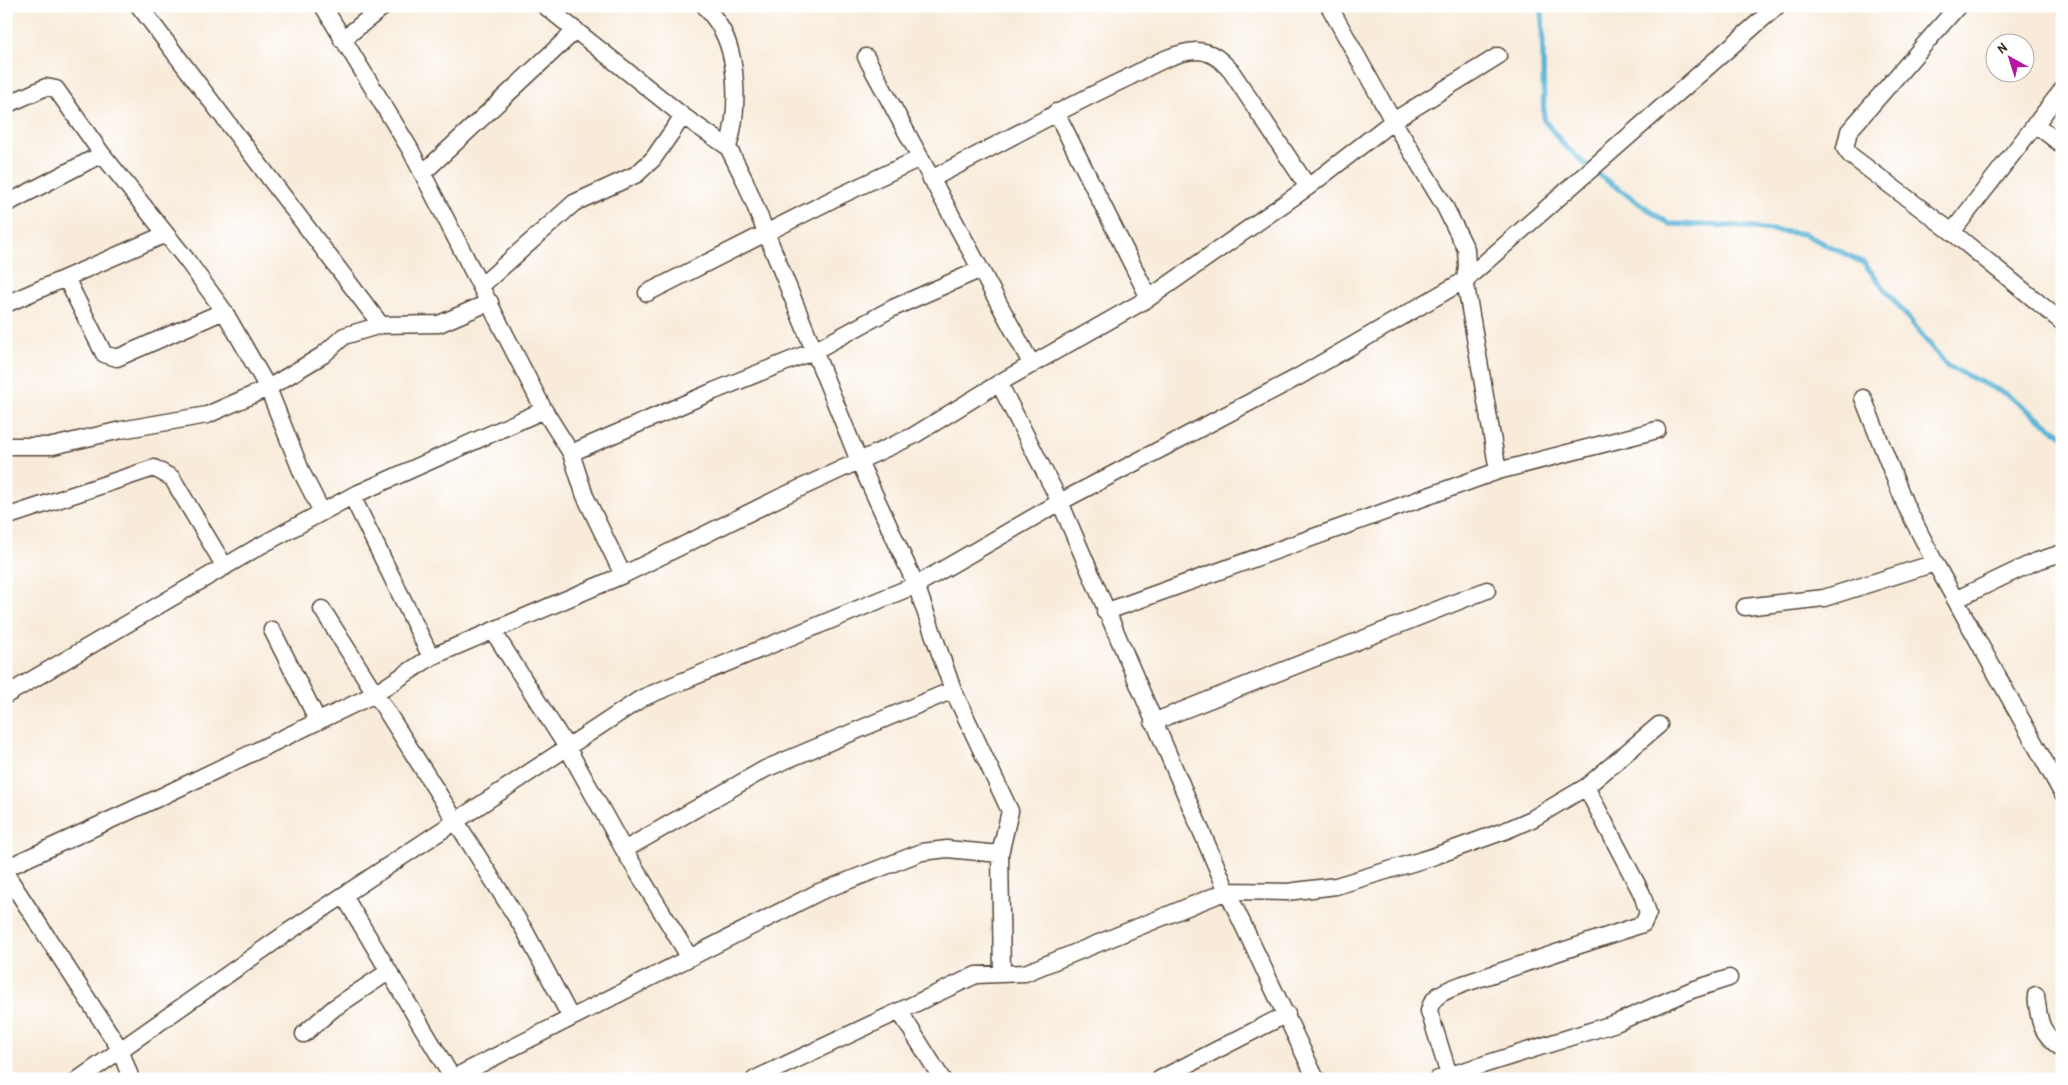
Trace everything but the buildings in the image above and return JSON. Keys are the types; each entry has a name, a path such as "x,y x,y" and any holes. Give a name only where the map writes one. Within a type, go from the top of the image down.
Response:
{"street":[{"path":"139,6 381,325"},
{"path":"323,6 423,173 544,410 571,453 585,496 623,575"},
{"path":"342,40 384,6"},
{"path":"545,6 683,116 728,147 745,180 816,350 859,461 916,585 952,690 1010,811 1000,854 1002,974"},
{"path":"705,6 720,25 732,66 736,102 734,127 728,147"},
{"path":"1329,6 1393,121 1444,205 1466,249 1467,266 1465,280 1498,471"},
{"path":"79,1079 344,896 568,749 642,698 916,585 1060,502 1298,377 1465,280 1777,6"},
{"path":"1958,6 1849,131 1845,140 1845,148 1850,155 1952,232 2062,322"},
{"path":"423,173 576,30"},
{"path":"931,179 1056,112 1164,60 1195,51 1209,53 1219,59 1231,71 1308,187"},
{"path":"866,56 979,270 1032,365"},
{"path":"6,868 375,694 431,657 623,575 913,436 999,383 1149,298 1308,187 1393,121 1498,56"},
{"path":"6,105 46,87 56,89 102,154 166,234 224,312 268,388 302,473 322,512"},
{"path":"1952,232 2062,90"},
{"path":"1056,112 1149,298"},
{"path":"481,286 574,203 637,174 653,159 683,116"},
{"path":"2035,124 2062,145"},
{"path":"6,204 102,154"},
{"path":"647,293 833,199 920,158"},
{"path":"7,301 66,278 166,234"},
{"path":"571,453 714,391 816,350 893,308 979,270"},
{"path":"66,278 104,354 117,358 224,312"},
{"path":"6,446 53,446 121,430 207,415 268,388 323,355 344,336 381,325 439,324 490,302"},
{"path":"999,383 1060,502 1105,612 1227,891 1287,1014 1316,1079"},
{"path":"1863,398 1905,504 1935,563 1957,599 2062,792"},
{"path":"6,696 225,567 352,496 544,410"},
{"path":"1105,612 1498,471 1657,430"},
{"path":"6,517 154,468 172,478 225,567"},
{"path":"352,496 431,657"},
{"path":"1957,599 2034,562 2062,553"},
{"path":"1745,607 1824,598 1935,563"},
{"path":"1153,722 1486,590"},
{"path":"322,609 525,931 571,1018"},
{"path":"272,630 318,722"},
{"path":"493,631 568,749 624,850 690,958"},
{"path":"624,850 765,769 952,690"},
{"path":"755,1079 976,975 1026,973 1227,891 1287,892 1336,886 1390,870 1507,830 1532,819 1586,787 1659,725"},
{"path":"1586,787 1642,894 1648,913 1643,924 1463,984 1437,996 1431,1002 1429,1011 1443,1077 1616,1023 1692,990 1729,978"},
{"path":"344,896 453,1078 819,892 922,852 947,850 1000,854"},
{"path":"6,874 120,1049 131,1079"},
{"path":"304,1034 334,1008 388,972"},
{"path":"2036,995 2041,1029 2051,1041 2062,1049"},
{"path":"900,1012 942,1079"},
{"path":"1160,1079 1287,1014"}],"waterway":[{"path":"1542,6 1544,120 1564,145 1592,170 1669,224 1736,226 1804,234 1864,263 1947,366 2006,394 2062,435"}]}
